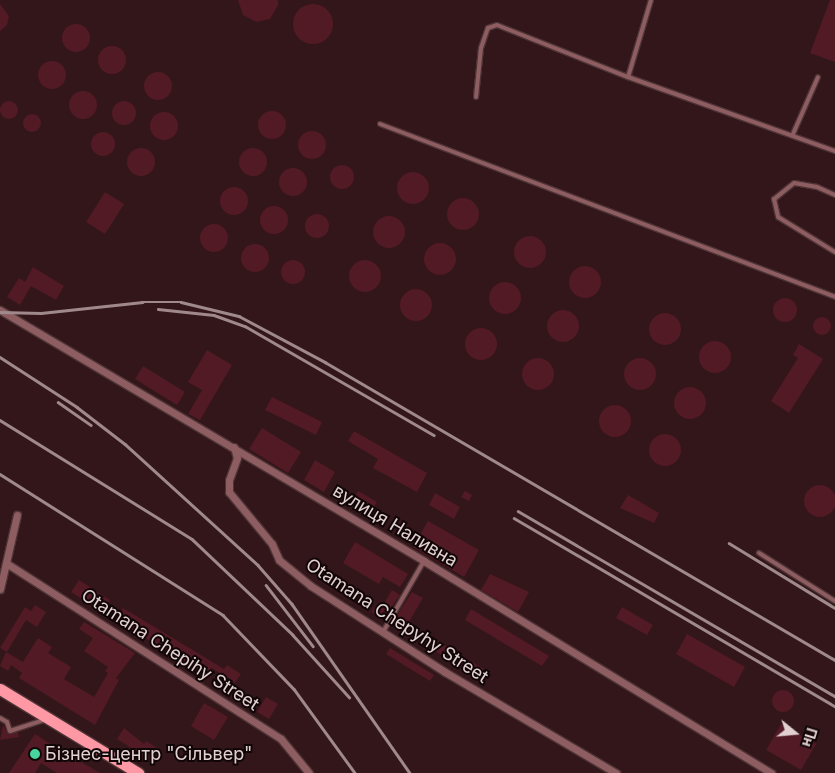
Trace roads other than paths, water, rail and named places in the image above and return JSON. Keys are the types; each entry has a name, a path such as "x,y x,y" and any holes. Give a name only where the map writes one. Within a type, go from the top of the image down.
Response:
{"main road":[{"path":"0,688 138,773"}],"street":[{"name":"вулиця Наливна","path":"0,310 232,445 771,773"},
{"name":"Otamana Chepyhy Street","path":"232,445 237,458 229,480 229,492 272,544 279,560 311,586 383,632 616,773"},
{"path":"0,589 17,515"},
{"name":"Otamana Chepihy Street","path":"6,563 281,739 309,773"}],"lane":[{"path":"628,77 651,0"},
{"path":"476,97 481,48 488,28 498,25 628,77 793,134 835,151"},
{"path":"793,134 818,77"},
{"path":"380,124 835,297"},
{"path":"835,195 817,188 794,183 774,199 778,217 835,252"},
{"path":"759,553 835,601"},
{"path":"383,632 424,561"},
{"path":"0,718 7,722 10,731 49,718"}],"railway":[{"path":"0,312 41,313 142,302 181,302 239,316 325,362 835,660"},
{"path":"158,309 214,315 245,326 434,435"},
{"path":"0,357 77,407 125,444 258,565 292,604 410,773"},
{"path":"58,402 91,425"},
{"path":"0,420 192,539 293,635 349,697"},
{"path":"0,474 223,615 294,689 355,773"},
{"path":"518,511 835,696"},
{"path":"514,518 835,706"},
{"path":"729,543 835,608"},
{"path":"266,585 313,646"}],"place":[{"name":"Бізнес-центр \"Сільвер\"","path":"35,754"}]}
